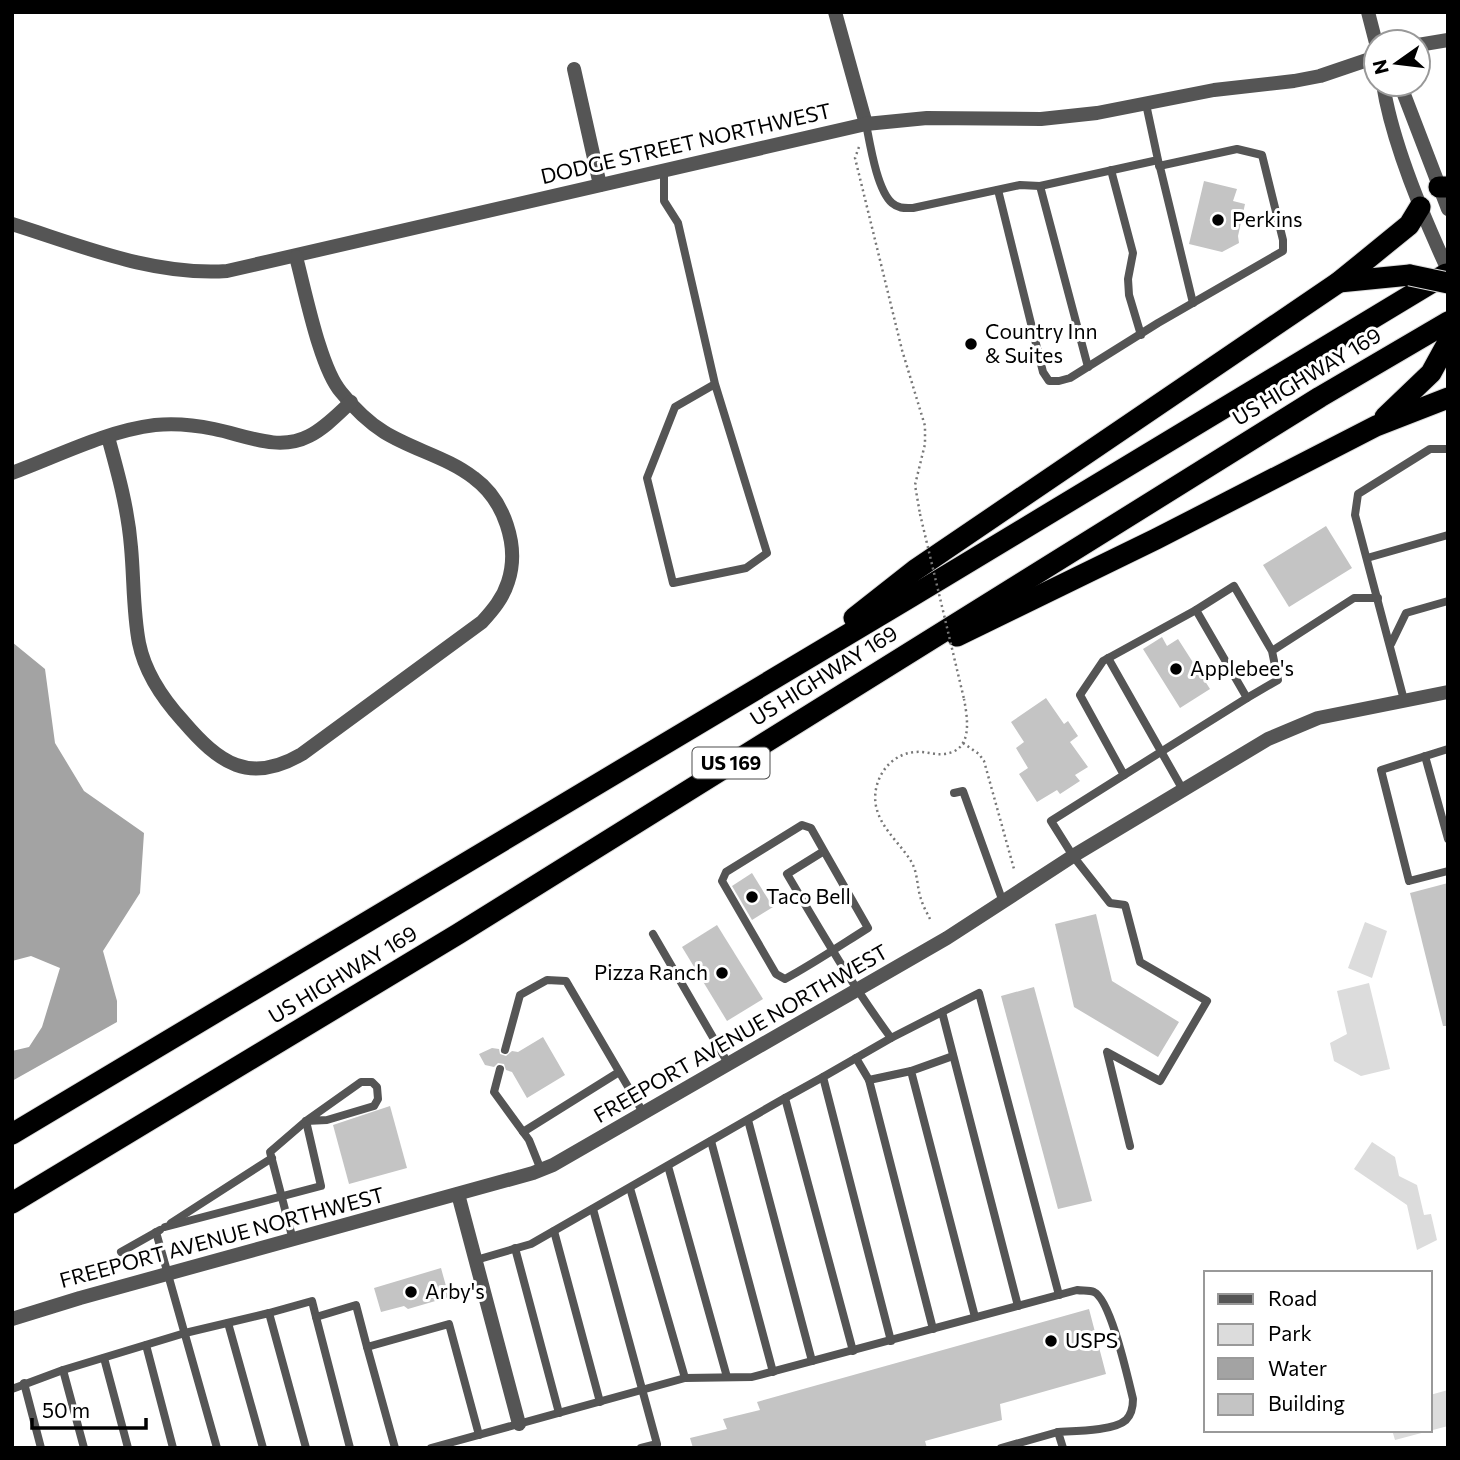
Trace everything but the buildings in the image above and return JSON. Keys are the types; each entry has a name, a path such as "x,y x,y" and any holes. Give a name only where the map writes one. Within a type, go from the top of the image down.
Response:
{"highway":[{"path":"778,676 915,570 1339,282 1409,225 1420,207"},
{"name":"US HIGHWAY 169","path":"12,1134 778,676 1445,262"},
{"path":"1339,282 1410,275 1448,283"},
{"name":"US HIGHWAY 169","path":"12,1203 458,934 1320,397 1448,322"},
{"path":"1376,426 1431,373 1448,342"},
{"path":"854,686 1156,539 1376,426 1448,398"}],"street":[{"path":"835,12 866,124"},
{"name":"DODGE STREET NORTHWEST","path":"12,224 133,261 183,272 227,271 866,124 927,118 1041,119 1097,113 1214,90 1320,76 1362,62"},
{"path":"574,69 600,186"},
{"path":"1385,98 1420,207 1445,262"},
{"path":"1406,98 1443,187 1448,209"},
{"path":"108,437 129,525 139,644 154,683 179,717 218,757 249,768 285,764 465,635 494,609 509,581 512,552 502,514 491,495 476,479 458,467 383,431 339,390 320,346 296,257"},
{"path":"12,473 108,437 154,425 173,424 215,429 274,443 292,442 319,430 351,402"},
{"name":"FREEPORT AVENUE NORTHWEST","path":"12,1319 541,1170 579,1152 947,938 1073,856 1268,739 1293,728 1346,712 1448,691"},
{"path":"458,1194 519,1424"}],"lane":[{"path":"1146,104 1193,303"},
{"path":"866,124 876,170 889,200 895,206 914,208 1020,185 1040,186 1111,170 1237,149 1262,155 1283,240 1283,251 1070,378 1059,382 1049,380 1043,372 998,190"},
{"path":"1111,170 1133,253 1128,287 1141,335"},
{"path":"664,171 664,201 678,223 716,384 767,553 746,568 673,583 647,478 676,407 716,384"},
{"path":"1040,186 1088,367"},
{"path":"1404,700 1355,515 1358,494 1430,449 1448,449"},
{"path":"1367,558 1448,535"},
{"path":"1124,775 1080,695 1103,662 1234,586 1272,651 1278,680 1051,821 1073,856 1110,903 1125,905 1140,962 1207,1001 1160,1081 1107,1052 1130,1146"},
{"path":"1272,651 1353,598 1378,598"},
{"path":"1391,644 1406,613 1448,601"},
{"path":"1196,610 1247,698"},
{"path":"1108,659 1183,790"},
{"path":"1448,750 1381,770 1409,881 1448,872"},
{"path":"1425,756 1448,839"},
{"path":"954,793 963,792 1003,902"},
{"path":"802,825 811,828 824,851 868,928 785,979 776,974 722,881 726,872 802,825"},
{"path":"824,851 787,874 856,991 891,1038"},
{"path":"653,934 729,1065"},
{"path":"505,1050 520,995 547,980 566,981 644,1114"},
{"path":"476,1260 531,1244 891,1038 979,993 1059,1295"},
{"path":"942,1012 1018,1306"},
{"path":"869,1080 911,1071 953,1056"},
{"path":"856,1058 869,1080 933,1329"},
{"path":"500,1069 494,1092 529,1139 541,1170"},
{"path":"911,1071 975,1317"},
{"path":"523,1132 619,1072"},
{"path":"823,1077 891,1341"},
{"path":"293,1240 270,1152 306,1121 361,1082 372,1082 377,1087 378,1099 374,1105 327,1120 306,1121"},
{"path":"785,1098 853,1351"},
{"path":"748,1120 812,1362"},
{"path":"165,1227 321,1186 306,1121"},
{"path":"710,1141 773,1372"},
{"path":"121,1252 272,1158"},
{"path":"668,1166 727,1377"},
{"path":"630,1188 684,1378"},
{"path":"593,1209 657,1444 641,1448"},
{"path":"554,1231 600,1402"},
{"path":"156,1232 217,1448"},
{"path":"515,1248 559,1413"},
{"path":"430,1448 684,1378 752,1377 1077,1290 1094,1292 1105,1303 1133,1399 1132,1411 1124,1422 1107,1427 1058,1432 1001,1448"},
{"path":"12,1389 63,1370 185,1333 312,1301 350,1448"},
{"path":"316,1317 356,1305 396,1448"},
{"path":"269,1313 306,1448"},
{"path":"228,1323 262,1448"},
{"path":"367,1346 449,1324 479,1435"},
{"path":"146,1345 173,1448"},
{"path":"104,1358 128,1448"},
{"path":"63,1370 85,1448"},
{"path":"24,1383 41,1448"},
{"path":"1058,1432 1063,1448"}],"path":[{"path":"866,124 855,158 902,350 925,426 925,444 915,485 969,730 963,743 952,753 940,755 915,751 888,765 874,789 877,810 888,831 911,860 920,898 930,919"},
{"path":"963,743 984,761 1014,869"}],"green space":[{"path":"1365,922 1387,931 1372,978 1348,968"},
{"path":"1369,983 1390,1069 1361,1076 1334,1061 1330,1043 1347,1034 1337,991"},
{"path":"1372,1142 1395,1157 1399,1176 1417,1185 1424,1215 1431,1214 1437,1240 1417,1250 1407,1205 1354,1169"},
{"path":"1448,1390 1448,1426 1432,1430 1432,1394"},
{"path":"1393,1432 1425,1432 1395,1440"}],"water":[{"path":"12,642 45,669 55,743 84,791 144,833 140,893 103,951 117,1001 117,1022 12,1081 12,1051 29,1047 42,1027 60,968 31,956 12,961"}],"place":[{"name":"Perkins","path":"1218,220"},
{"name":"Country Inn & Suites","path":"971,344"},
{"name":"Applebee's","path":"1176,669"},
{"name":"Taco Bell","path":"752,897"},
{"name":"Pizza Ranch","path":"722,973"},
{"name":"Arby's","path":"411,1292"},
{"name":"USPS","path":"1051,1341"}]}
